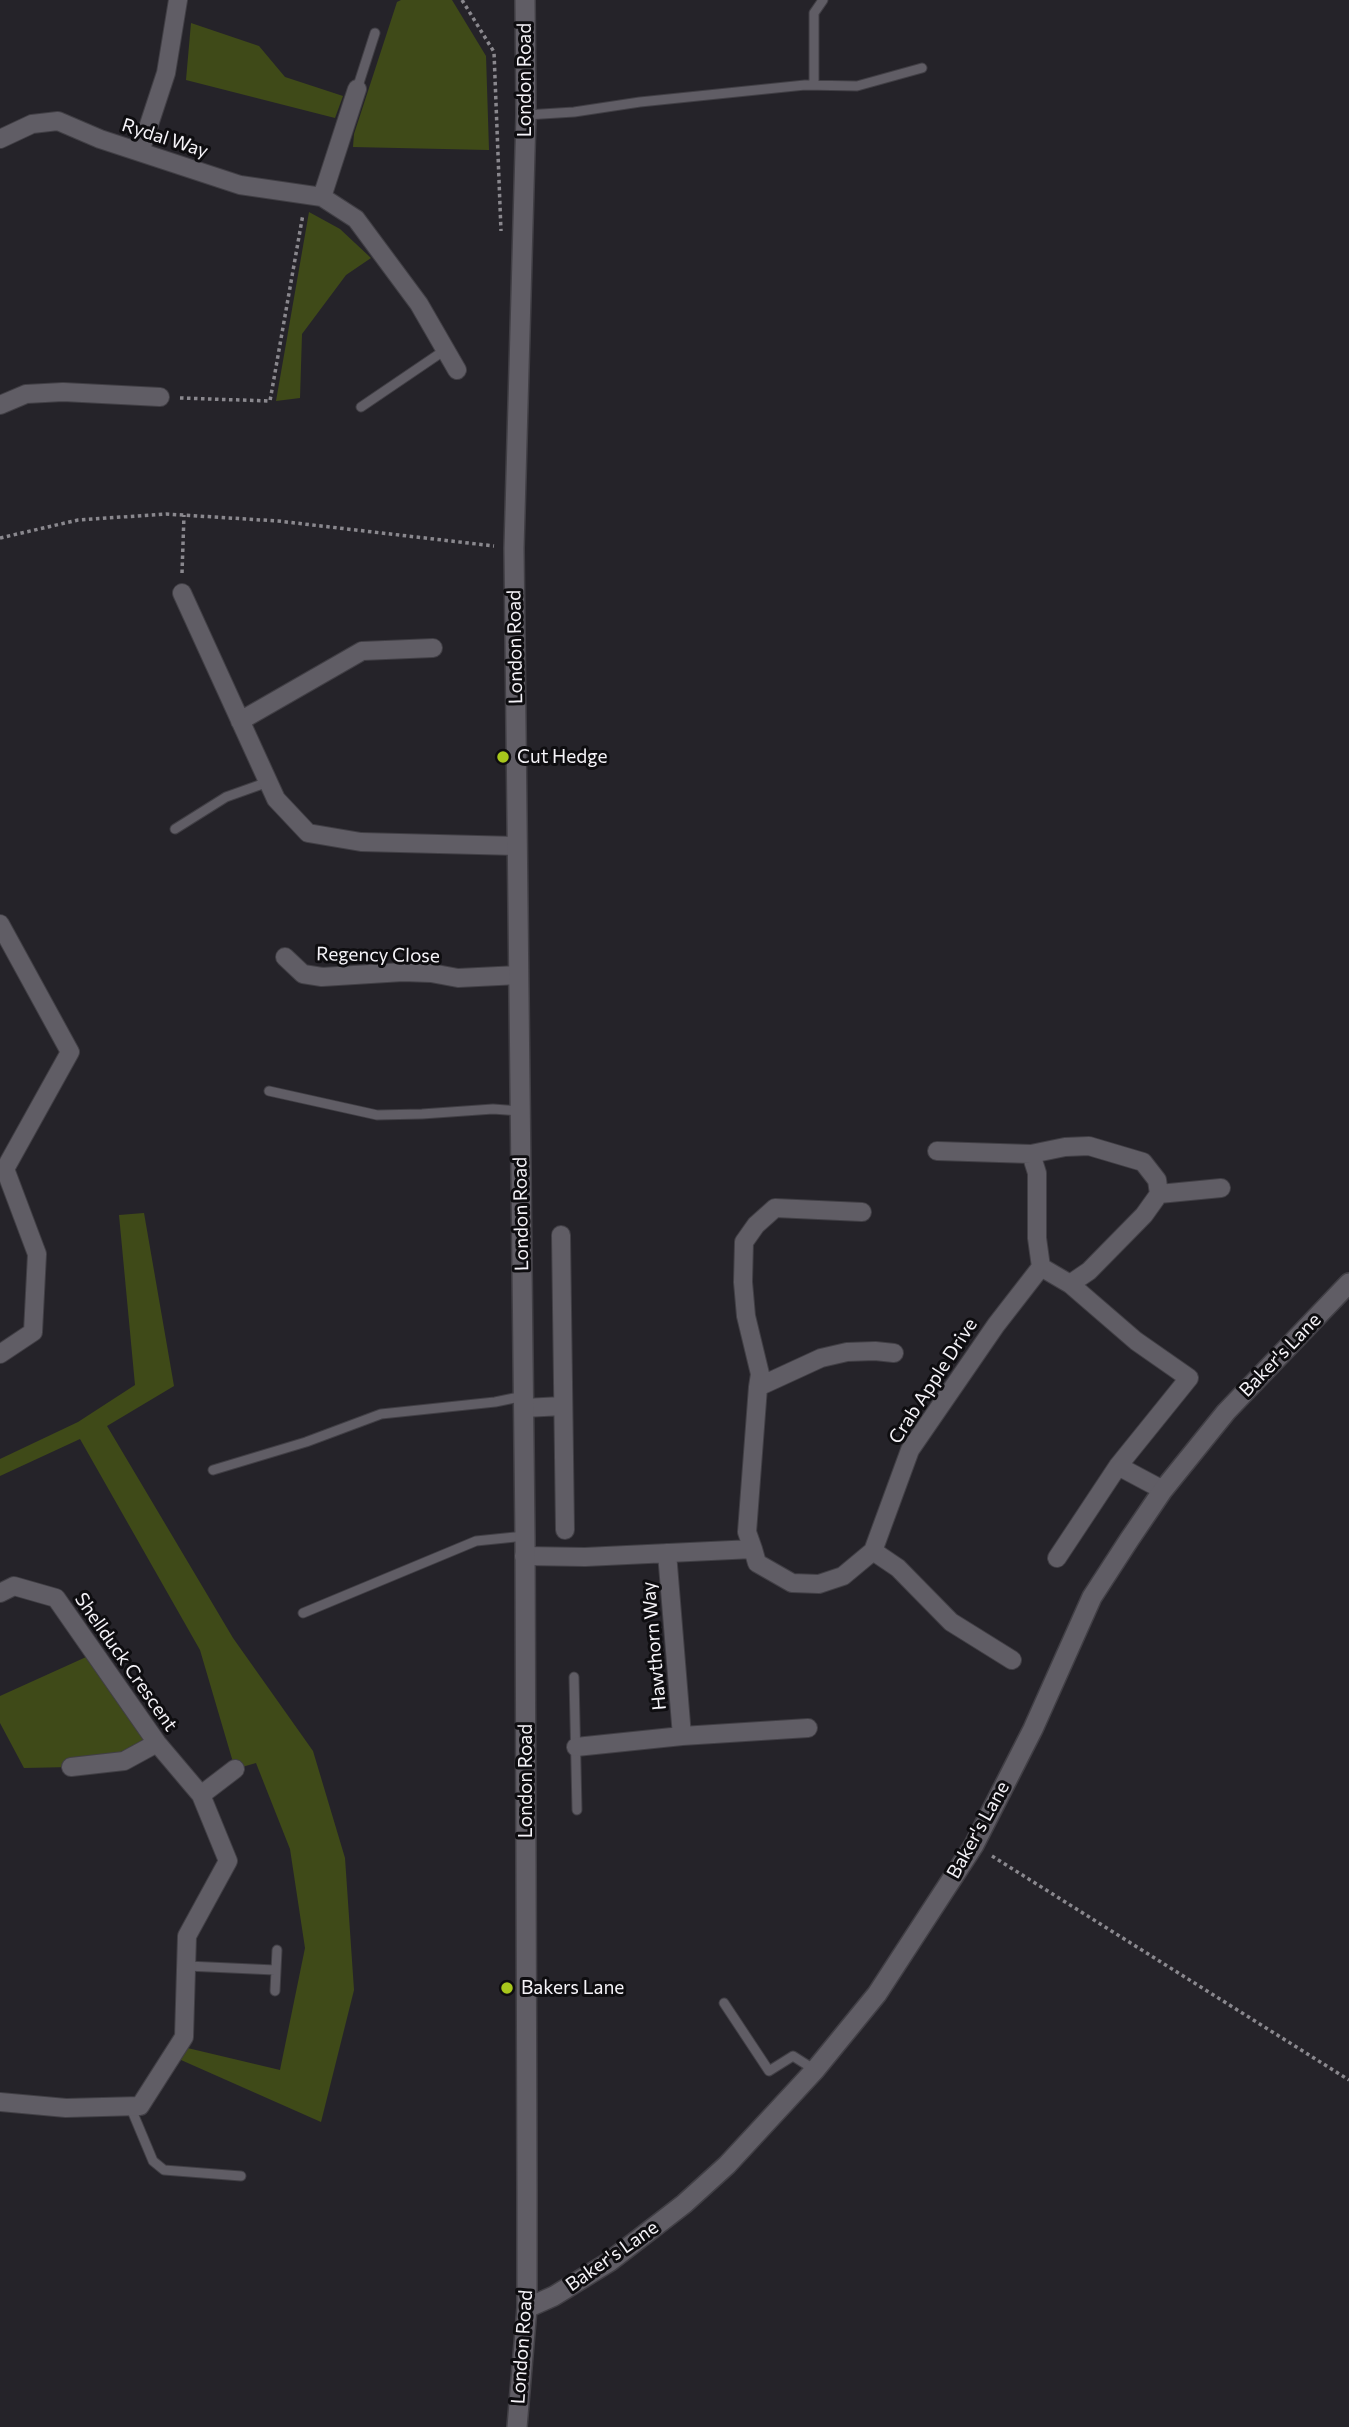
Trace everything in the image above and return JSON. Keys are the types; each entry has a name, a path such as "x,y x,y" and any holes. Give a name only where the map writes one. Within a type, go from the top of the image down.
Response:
{"street":[{"path":"139,152 166,73 178,0"},
{"name":"London Road","path":"517,2427 527,2308 528,2028 514,548 526,115 525,0"},
{"path":"314,196 357,89"},
{"name":"Rydal Way","path":"0,139 32,124 58,121 139,152 240,185 314,196 356,219 419,304 457,370"},
{"path":"0,405 26,394 39,393 160,397"},
{"path":"182,593 276,799 308,833 361,842 517,846"},
{"path":"240,721 362,651 433,648"},
{"path":"0,924 70,1052 3,1169 37,1254 33,1332 0,1354"},
{"name":"Regency Close","path":"285,957 303,974 322,977 403,972 431,972 457,978 519,975"},
{"path":"937,1152 1031,1154 1065,1147 1089,1146 1143,1162 1157,1180 1160,1194"},
{"path":"1031,1154 1037,1173 1037,1238 1041,1267 1070,1284 1136,1341 1189,1378 1118,1466 1057,1558"},
{"path":"1070,1284 1089,1271 1144,1215 1160,1194 1221,1188"},
{"path":"862,1212 775,1208 756,1225 744,1242 746,1316 760,1374 747,1532 757,1563 792,1583 819,1584 843,1576 873,1551 898,1568 951,1622 1012,1660"},
{"path":"561,1235 565,1530"},
{"name":"Crab Apple Drive","path":"873,1551 910,1450 996,1325 1041,1267"},
{"name":"Baker's Lane","path":"527,2308 554,2296 609,2262 684,2204 727,2165 815,2070 877,1994 974,1845 1033,1729 1092,1597 1163,1490 1226,1412 1349,1283"},
{"path":"758,1387 821,1359 847,1352 894,1353"},
{"path":"524,1402 563,1406"},
{"path":"1118,1466 1163,1490"},
{"path":"525,1546 585,1557 753,1549"},
{"name":"Hawthorn Way","path":"667,1553 682,1735"},
{"name":"Shellduck Crescent","path":"0,1593 14,1586 56,1598 157,1743 201,1795 228,1861 187,1936 187,1966"},
{"name":"Hawthorn Way","path":"576,1747 682,1735 808,1728"},
{"path":"71,1767 124,1761 157,1743"},
{"path":"201,1795 235,1769"},
{"path":"0,2102 66,2108 141,2106 184,2037 187,1966"}],"lane":[{"path":"814,85 814,13 823,0"},
{"path":"357,89 375,33"},
{"path":"526,115 814,85 857,86 922,68"},
{"path":"361,407 446,350"},
{"path":"175,829 226,797 268,782"},
{"path":"269,1091 377,1115 493,1108 520,1111"},
{"path":"213,1471 306,1442 381,1414 495,1402 524,1402"},
{"path":"303,1613 476,1541 525,1546"},
{"path":"574,1677 577,1810"},
{"path":"275,1991 277,1950"},
{"path":"187,1966 275,1970"},
{"path":"724,2003 769,2071 793,2056 815,2070"},
{"path":"130,2106 153,2161 164,2170 241,2176"}],"path":[{"path":"462,0 494,52 501,234"},
{"path":"160,397 270,401 314,196"},
{"path":"0,538 78,520 166,514 278,521 514,548"},
{"path":"182,593 184,515"},
{"path":"974,1845 1349,2080"}],"green space":[{"path":"452,0 486,56 489,150 353,147 354,134 397,2"},
{"path":"191,23 259,46 285,77 343,96 335,118 186,80"},
{"path":"309,212 340,229 371,258 346,275 302,334 300,398 276,401"},
{"path":"144,1213 174,1386 107,1426 233,1638 313,1751 345,1858 354,1990 321,2122 172,2056 179,2046 280,2070 305,1948 290,1849 256,1763 235,1769 200,1650 80,1439 0,1476 0,1459 78,1422 135,1385 119,1215"},
{"path":"95,1653 157,1743 71,1767 24,1768 0,1723 0,1696"}],"place":[{"name":"Cut Hedge","path":"503,757"},
{"name":"Bakers Lane","path":"507,1988"}]}
